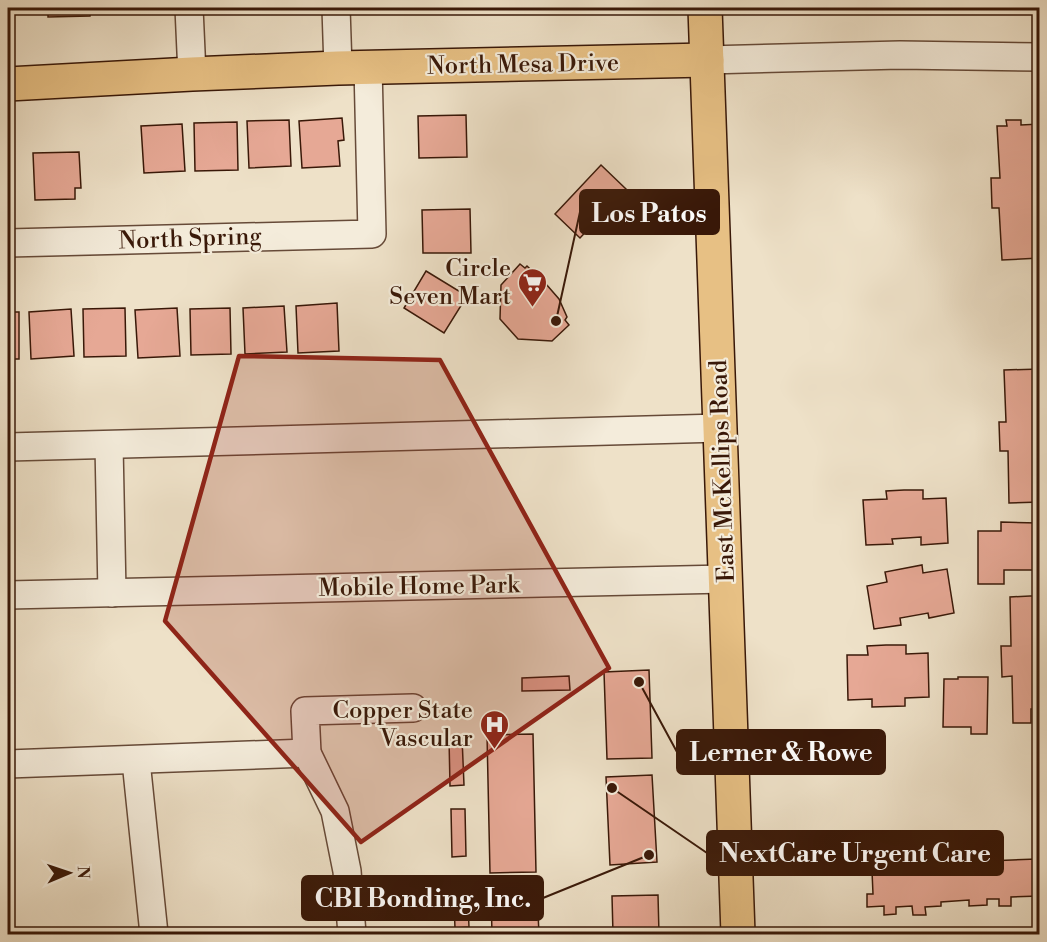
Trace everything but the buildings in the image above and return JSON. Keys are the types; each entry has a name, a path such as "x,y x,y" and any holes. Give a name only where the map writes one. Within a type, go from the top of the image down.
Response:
{"main road":[{"name":"East McKellips Road","path":"705,8 738,934"},
{"name":"North Mesa Drive","path":"8,84 353,67 707,60"}],"street":[{"path":"189,8 192,74"},
{"path":"336,8 353,67"},
{"name":"North Mesa Drive","path":"707,60 900,55 1040,57"},
{"name":"North Spring","path":"8,243 372,234 353,67"},
{"path":"8,447 720,428"},
{"path":"109,445 112,593"},
{"name":"Mobile Home Park","path":"8,595 726,579"},
{"path":"352,934 347,871 335,810 307,753 305,711 413,708"},
{"path":"8,764 307,753"},
{"path":"136,761 154,934"}],"highlighted area":[{"path":"239,356 440,360 609,668 361,842 165,621"}],"place":[{"name":"Circle Seven Mart","path":"532,308"},
{"name":"Los Patos","path":"556,321"},
{"name":"Lerner & Rowe","path":"639,682"},
{"name":"Copper State Vascular","path":"494,750"},
{"name":"NextCare Urgent Care","path":"612,788"},
{"name":"CBI Bonding, Inc.","path":"649,855"}]}
